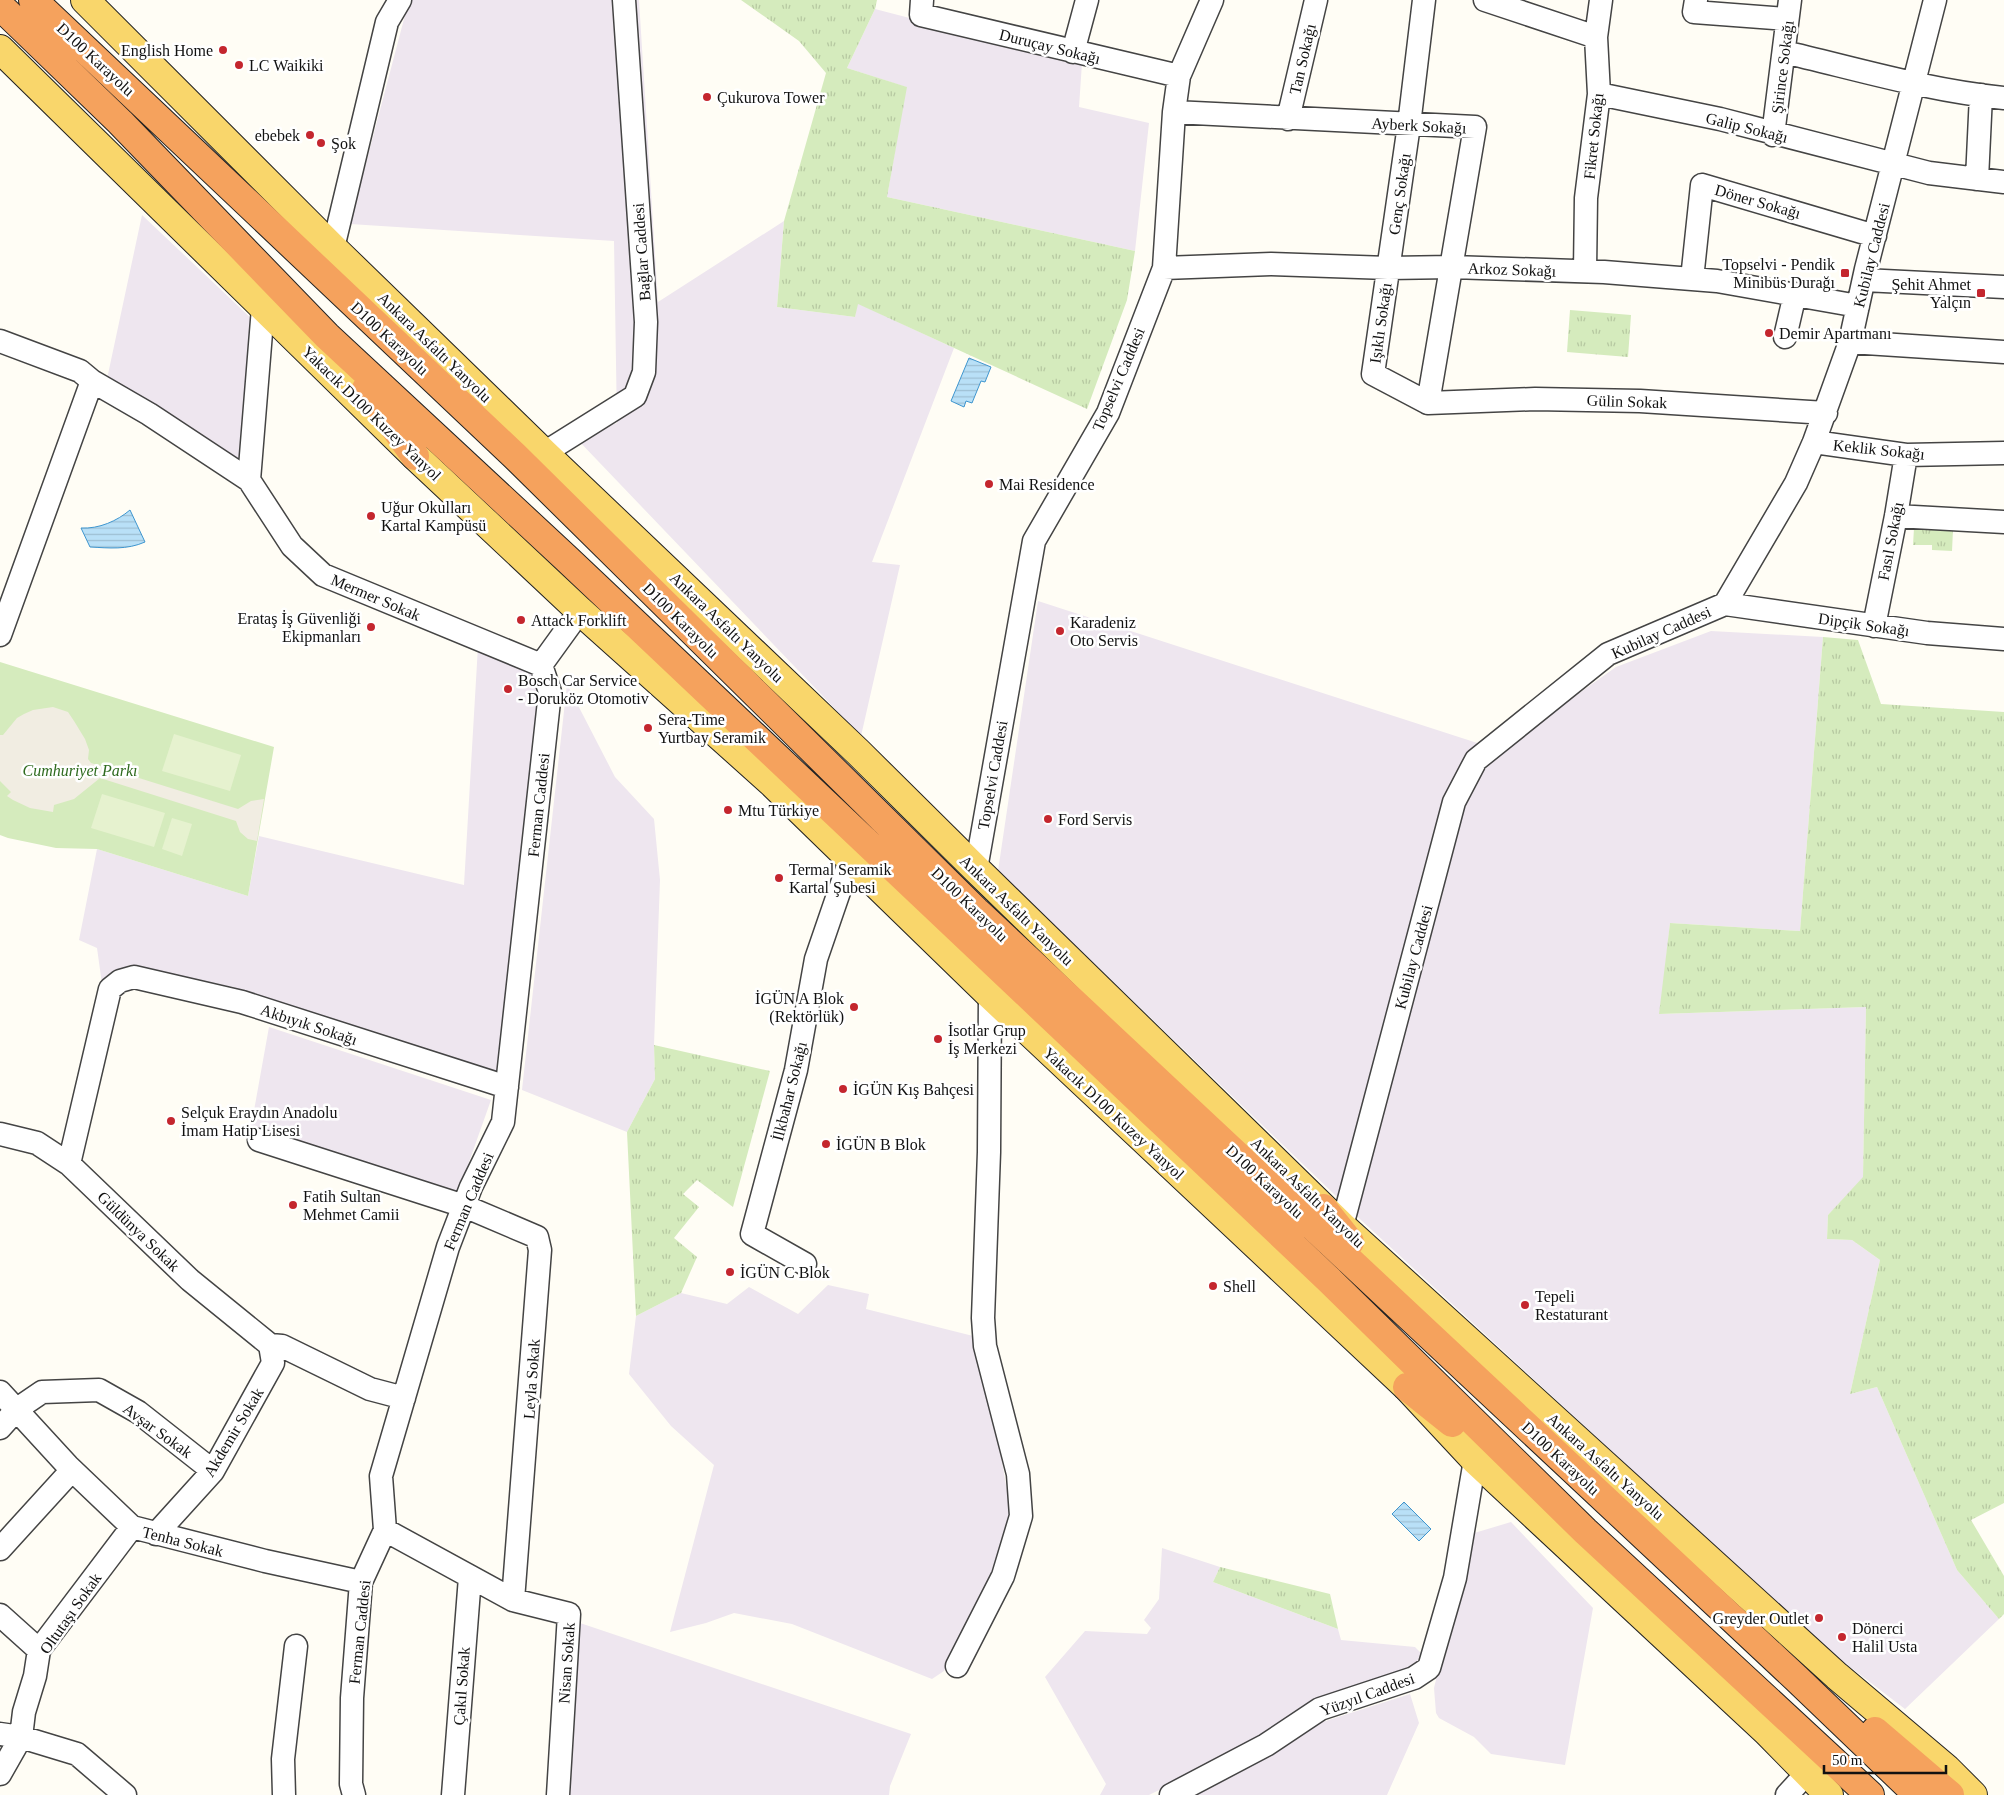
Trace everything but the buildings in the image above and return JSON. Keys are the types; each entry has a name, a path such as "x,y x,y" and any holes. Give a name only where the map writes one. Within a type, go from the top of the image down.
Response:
{"highway":[{"name":"D100 Karayolu","path":"33,0 515,456 976,911 1797,1679 1918,1795"},
{"name":"D100 Karayolu","path":"0,6 120,122 327,336 560,552 1329,1280 1585,1531 1870,1795"},
{"path":"327,336 416,456"},
{"path":"1333,1217 1411,1317"},
{"path":"1407,1387 1585,1531"},
{"path":"1797,1679 1878,1733 1950,1795"}],"main road":[{"name":"Ankara Asfaltı Yanyolu","path":"85,0 333,248 544,453 851,745 1333,1217 1830,1669 1947,1770 1973,1795"},
{"name":"Yakacık D100 Kuzey Yanyol","path":"0,48 416,456 580,611 771,782 990,995 1407,1387"},
{"path":"1407,1387 1475,1460 1766,1730 1829,1795"}],"street":[{"name":"Bağlar Caddesi","path":"544,453 635,396 644,372 646,322 624,0"},
{"path":"1073,52 1087,0"},
{"name":"Topselvi Caddesi","path":"976,869 1034,541 1108,413 1164,268 1174,112 1180,76 1212,0"},
{"name":"Tan Sokağı","path":"1288,119 1316,0"},
{"name":"Genç Sokağı","path":"1388,268 1409,125 1424,0"},
{"path":"1485,0 1596,37"},
{"name":"Fikret Sokağı","path":"1585,271 1586,198 1600,94 1596,37 1601,0"},
{"path":"1696,0 1694,12 1789,9"},
{"name":"Kubilay Caddesi","path":"1333,1217 1454,802 1476,760 1608,654 1725,604 1796,484 1826,413 1850,342 1892,164 1935,0"},
{"path":"333,248 387,22 397,4"},
{"name":"Duruçay Sokağı","path":"922,8 1073,52 1180,76"},
{"name":"Şirince Sokağı","path":"1774,134 1789,9"},
{"path":"1784,52 1913,83 2004,98"},
{"name":"Galip Sokağı","path":"1600,94 1720,120 1929,173 2004,182"},
{"path":"1977,179 1980,95"},
{"name":"Ayberk Sokağı","path":"1174,112 1475,127 1428,403"},
{"name":"Döner Sokağı","path":"1692,279 1702,185 1875,236"},
{"name":"Arkoz Sokağı","path":"1164,268 1270,264 1585,271 1716,281 1858,306"},
{"name":"Işıklı Sokağı","path":"1388,268 1372,374 1428,403"},
{"path":"1864,280 2004,287"},
{"path":"1786,337 1795,294"},
{"path":"249,480 263,308"},
{"name":"Mermer Sokak","path":"0,341 80,371 249,480 292,546 323,575 542,666"},
{"path":"1850,342 2004,352"},
{"path":"0,635 92,380"},
{"name":"Gülin Sokak","path":"1428,403 1535,399 1631,400 1826,413"},
{"name":"Keklik Sokağı","path":"1814,442 1906,455 2004,453"},
{"name":"Fasıl Sokağı","path":"1874,626 1906,455"},
{"path":"1896,516 2004,522"},
{"name":"Dipçik Sokağı","path":"1725,604 1928,633 2004,639"},
{"path":"542,666 580,611"},
{"name":"Ferman Caddesi","path":"354,1795 351,1784 352,1698 361,1582 385,1530 381,1476 448,1247 464,1206 503,1122 550,692 542,666"},
{"name":"İlkbahar Sokağı","path":"806,1264 752,1234 796,1070 816,959 850,860"},
{"name":"Akbıyık Sokağı","path":"69,1164 110,989 120,981 134,977 242,1002 507,1087"},
{"path":"957,1666 1003,1576 1021,1516 1018,1474 985,1346 983,1318 990,995"},
{"name":"Güldünya Sokak","path":"0,1134 37,1143 69,1164 190,1280 270,1344"},
{"path":"259,1140 464,1206"},
{"name":"Leyla Sokak","path":"464,1206 537,1237 540,1250 514,1600"},
{"path":"270,1344 282,1346 370,1389 404,1398"},
{"name":"Akdemir Sokak","path":"156,1534 213,1471 272,1363 270,1344"},
{"name":"Avşar Sokak","path":"0,1428 17,1409 42,1392 99,1390 138,1412 213,1471"},
{"name":"Tenha Sokak","path":"0,1392 72,1470 132,1527 265,1562 361,1582"},
{"name":"Yüzyıl Caddesi","path":"1170,1795 1266,1745 1320,1709 1414,1678 1429,1668 1455,1578 1475,1460"},
{"path":"0,1549 72,1470"},
{"name":"Oltutaşı Sokak","path":"10,1735 24,1712 35,1676 39,1650 132,1527"},
{"name":"Nisan Sokak","path":"385,1530 514,1600 569,1614 558,1795"},
{"name":"Çakıl Sokak","path":"453,1795 470,1577"},
{"path":"0,1614 39,1650"},
{"path":"284,1795 283,1759 296,1646"},
{"path":"0,1774 10,1735 77,1754 125,1795"},
{"path":"1787,1795 1807,1773"}],"shaded area":[{"path":"409,0 639,0 658,302 784,221 777,307 855,317 857,303 954,348 872,562 900,565 861,736 576,438 617,423 614,241 350,224"},
{"path":"875,9 1082,63 1079,107 1149,123 1135,251 887,197 906,87 847,68"},
{"path":"142,215 255,322 245,467 107,379"},
{"path":"1038,601 1499,750 1616,667 1711,631 1823,637 1800,931 1670,923 1660,1014 1866,1007 1863,1178 1828,1215 1827,1239 1852,1240 1880,1260 1850,1394 1877,1387 1957,1570 1999,1619 1905,1709 1751,1591 1639,1476 1362,1221 998,871"},
{"path":"478,646 536,670 540,682 500,1070 483,1074 233,987 129,965 102,984 97,948 79,940 97,849 248,896 259,836 464,885"},
{"path":"567,684 615,777 654,819 660,880 654,1045 655,1079 627,1132 522,1090"},
{"path":"53,707 68,712 85,739 89,750 88,759 91,763 238,809 251,801 264,799 257,841 248,839 240,832 236,821 100,778 74,799 54,805 53,812 30,808 13,800 7,796 11,792 0,781 0,735 3,735 17,718 24,714 33,710"},
{"path":"269,1027 491,1100 458,1193 247,1127 253,1116"},
{"path":"828,1285 869,1294 866,1309 981,1338 1007,1491 1010,1520 994,1578 944,1671 932,1679 792,1624 734,1613 706,1623 670,1632 714,1465 671,1426 629,1374 636,1316 681,1293 727,1304 749,1287 798,1314"},
{"path":"1511,1522 1593,1608 1565,1765 1491,1754 1474,1737 1439,1718 1436,1713 1434,1688 1471,1534"},
{"path":"1162,1548 1220,1567 1213,1582 1338,1629 1341,1640 1415,1647 1422,1654 1417,1662 1394,1680 1234,1753 1149,1795 1100,1795 1106,1784 1045,1677 1085,1631 1147,1634 1151,1628 1144,1620 1159,1599"},
{"path":"580,1623 911,1734 890,1786 889,1795 569,1795"},
{"path":"1410,1694 1419,1723 1387,1795 1195,1795 1239,1773 1307,1727"}],"green space":[{"path":"741,0 877,0 875,9 847,68 907,87 887,197 1135,251 1127,300 1087,409 858,304 855,317 777,307 784,221 826,73 799,41"},
{"path":"1570,310 1631,315 1628,357 1567,352"},
{"path":"1914,528 1953,530 1952,551 1932,550 1932,545 1913,545"},
{"path":"1823,637 1858,640 1881,704 2004,712 2004,1503 1971,1520 2004,1576 2004,1614 1999,1619 1957,1570 1877,1387 1850,1394 1880,1260 1852,1240 1827,1239 1828,1215 1863,1177 1866,1007 1659,1014 1670,923 1800,931"},
{"name":"Cumhuriyet Parkı","path":"0,662 274,747 248,896 97,849 56,848 0,835"},
{"path":"174,734 241,755 230,791 162,771"},
{"path":"102,794 165,813 154,847 91,828"},
{"path":"172,818 192,824 182,856 162,849"},
{"path":"654,1045 770,1071 733,1207 697,1180 683,1194 699,1207 674,1238 697,1257 681,1293 636,1316 627,1132 655,1079"},
{"path":"1220,1567 1330,1594 1338,1629 1213,1582"}],"water":[{"path":"969,358 991,367 985,382 981,381 972,403 966,401 964,407 951,401"},
{"path":"130,510 145,542 125,547 90,547 81,528 107,524"},
{"path":"1404,1502 1431,1529 1419,1541 1392,1514"}],"place":[{"name":"English Home","path":"223,50"},
{"name":"LC Waikiki","path":"239,65"},
{"name":"Çukurova Tower","path":"707,97"},
{"name":"ebebek","path":"310,135"},
{"name":"Şok","path":"321,143"},
{"name":"Topselvi - Pendik Minibüs Durağı","path":"1845,273"},
{"name":"Şehit Ahmet Yalçın","path":"1981,293"},
{"name":"Demir Apartmanı","path":"1769,333"},
{"name":"Mai Residence","path":"989,484"},
{"name":"Uğur Okulları Kartal Kampüsü","path":"371,516"},
{"name":"Attack Forklift","path":"521,620"},
{"name":"Erataş İş Güvenliği Ekipmanları","path":"371,627"},
{"name":"Karadeniz Oto Servis","path":"1060,631"},
{"name":"Bosch Car Service - Doruköz Otomotiv","path":"508,689"},
{"name":"Sera-Time Yurtbay Seramik","path":"648,728"},
{"name":"Mtu Türkiye","path":"728,810"},
{"name":"Ford Servis","path":"1048,819"},
{"name":"Termal Seramik Kartal Şubesi","path":"779,878"},
{"name":"İGÜN A Blok (Rektörlük)","path":"854,1007"},
{"name":"İsotlar Grup İş Merkezi","path":"938,1039"},
{"name":"İGÜN Kış Bahçesi","path":"843,1089"},
{"name":"Selçuk Eraydın Anadolu İmam Hatip Lisesi","path":"171,1121"},
{"name":"İGÜN B Blok","path":"826,1144"},
{"name":"Fatih Sultan Mehmet Camii","path":"293,1205"},
{"name":"İGÜN C Blok","path":"730,1272"},
{"name":"Shell","path":"1213,1286"},
{"name":"Tepeli Restaturant","path":"1525,1305"},
{"name":"Greyder Outlet","path":"1819,1618"},
{"name":"Dönerci Halil Usta","path":"1842,1637"}]}
